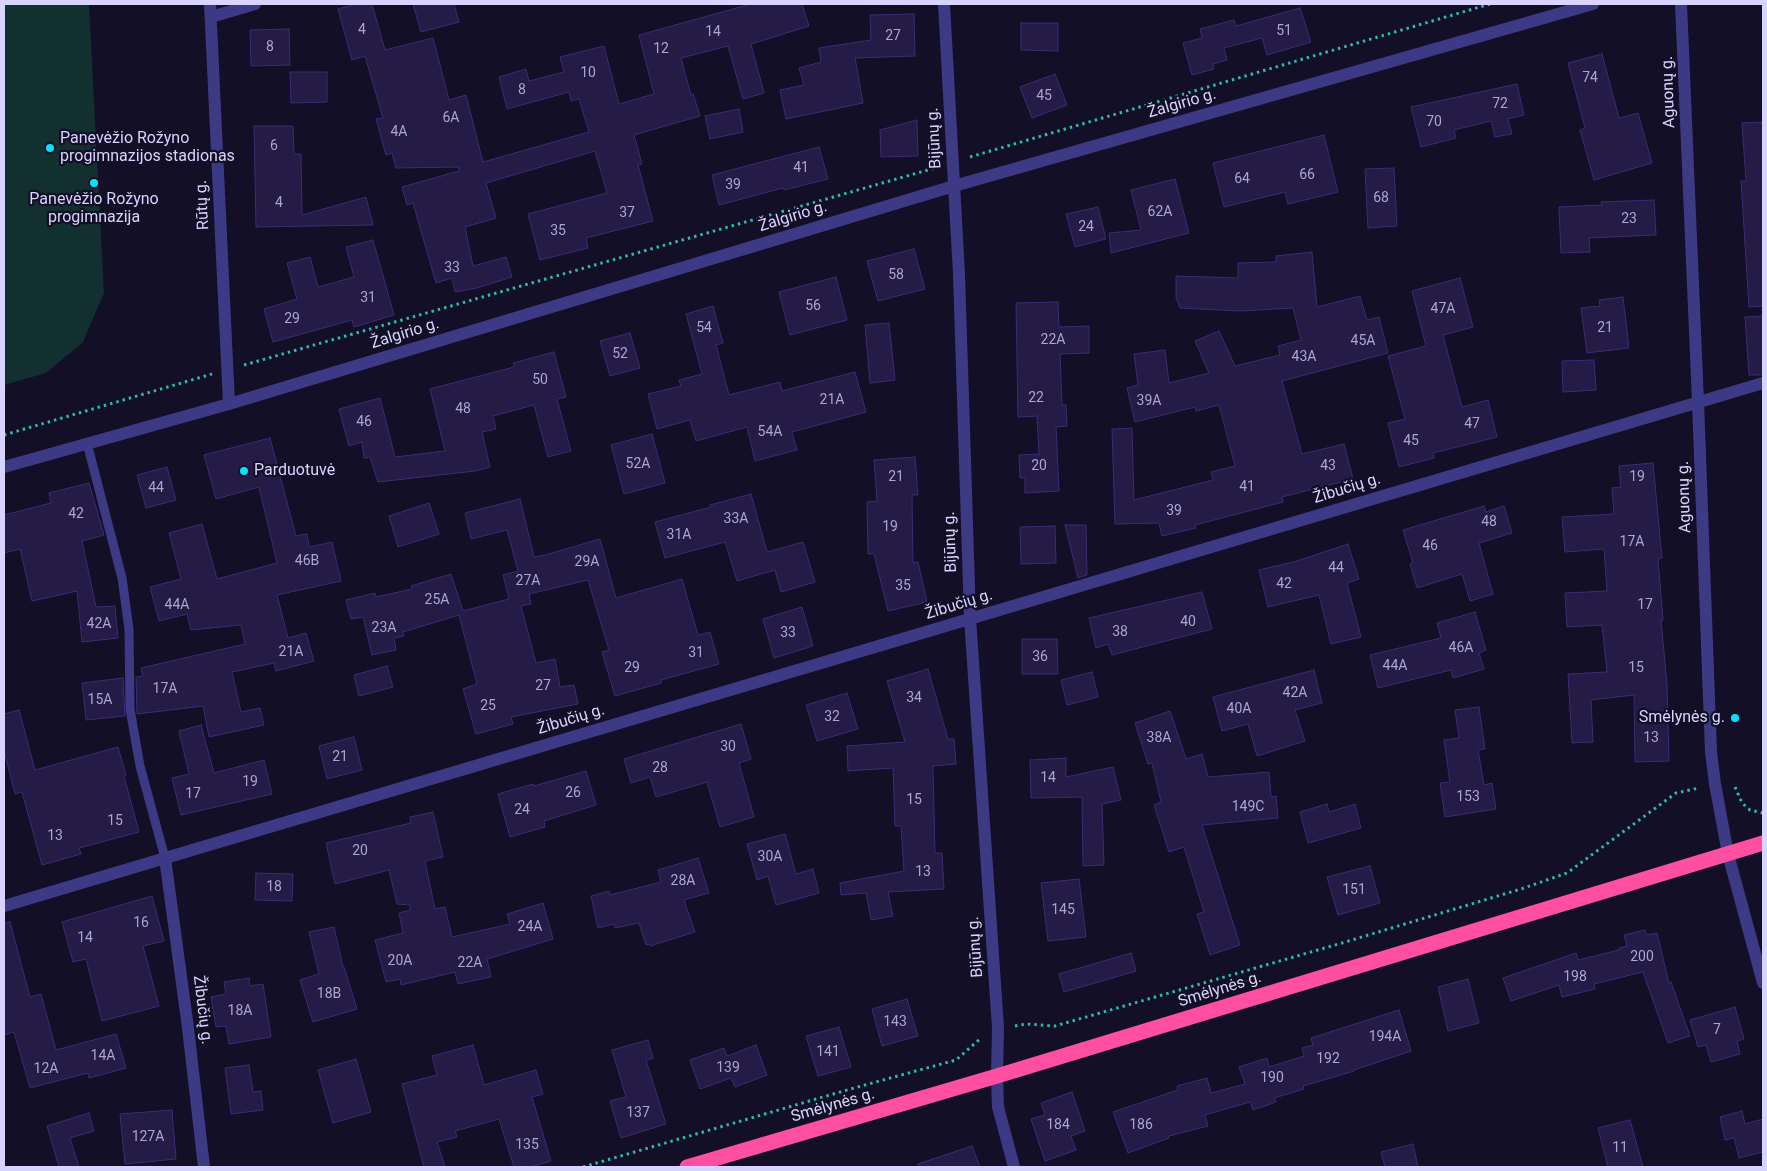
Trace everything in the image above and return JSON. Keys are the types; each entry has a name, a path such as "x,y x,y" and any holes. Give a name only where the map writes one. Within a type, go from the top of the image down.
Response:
{"highway":[{"name":"Smėlynės g.","path":"687,1167 997,1076 1763,843"}],"street":[{"name":"Rūtų g.","path":"210,4 229,404"},
{"path":"211,17 255,4"},
{"name":"Bijūnų g.","path":"944,4 959,274 970,618 998,1028 998,1107 1014,1167"},
{"name":"Žalgirio g.","path":"4,467 229,404 954,186 1593,4"},
{"name":"Aguonų g.","path":"1681,4 1711,752 1728,854 1763,983"},
{"name":"Žibučių g.","path":"4,906 1763,383"},
{"name":"Žibučių g.","path":"165,858 188,1028 204,1167"}],"lane":[{"path":"87,443 122,578 129,630 130,709 140,766 165,858"}],"path":[{"path":"4,435 953,162 1490,4"},
{"path":"583,1167 956,1060 977,1041 998,1028 1026,1024 1055,1026 1224,978 1530,886 1567,873 1676,793 1715,784 1735,787 1742,803 1750,810 1763,813"}],"green space":[{"name":"Panevėžio Rožyno progimnazijos stadionas","path":"4,4 89,4 104,293 83,342 46,373 4,385"}],"building":[{"path":"356,4 372,4 385,50 433,38 449,100 466,95 483,162 589,132 579,99 571,101 569,92 507,109 499,77 526,69 529,81 564,72 560,57 604,46 619,104 654,94 639,35 751,4 802,4 809,26 751,44 764,93 743,99 728,46 681,58 691,95 693,94 700,116 634,135 642,164 638,165 653,221 586,238 588,248 540,260 528,214 607,193 595,151 486,183 496,218 465,227 473,266 506,257 512,277 477,288 455,292 452,278 436,283 413,203 407,205 402,187 459,171 459,167 396,168 392,153 386,155 376,119 383,118 365,56 352,60 338,9"},
{"path":"413,4 454,4 459,22 421,32"},
{"path":"1300,8 1311,42 1267,55 1262,38 1224,48 1227,60 1213,64 1214,69 1192,75 1183,43 1202,38 1200,29 1234,20 1236,26"},
{"path":"914,14 915,56 855,58 863,103 786,119 780,90 804,85 799,68 821,62 819,48 871,40 870,15"},
{"path":"1021,23 1058,23 1058,51 1021,50"},
{"path":"289,29 290,65 251,66 250,30"},
{"path":"1602,54 1619,118 1638,113 1652,163 1594,180 1580,130 1585,128 1568,63"},
{"path":"290,72 327,72 327,102 291,103"},
{"path":"1055,74 1067,105 1032,118 1020,87"},
{"path":"1517,84 1524,115 1508,119 1512,134 1495,137 1491,121 1454,130 1456,138 1421,147 1411,107"},
{"path":"739,109 743,132 710,139 705,116"},
{"path":"917,120 918,156 881,157 880,130"},
{"path":"1763,122 1763,306 1749,307 1741,181 1746,181 1742,123"},
{"path":"254,126 293,126 294,154 301,154 302,215 366,197 373,225 256,227"},
{"path":"1324,135 1338,192 1288,204 1285,192 1224,207 1213,163"},
{"path":"819,147 828,179 784,190 783,188 719,205 712,175"},
{"path":"1394,168 1397,226 1368,228 1365,169"},
{"path":"1175,179 1189,233 1111,253 1109,233 1141,230 1131,190"},
{"path":"1654,200 1656,235 1589,238 1590,252 1561,253 1559,207 1602,205 1601,202"},
{"path":"1098,207 1106,239 1075,247 1066,214"},
{"path":"373,240 394,315 354,327 352,320 273,342 264,309 297,299 287,263 310,257 318,287 354,277 346,247"},
{"path":"914,249 925,289 878,301 867,261"},
{"path":"1312,252 1317,307 1360,296 1367,320 1379,317 1388,353 1282,381 1302,454 1344,444 1353,479 1282,497 1283,502 1195,525 1196,528 1162,536 1159,523 1115,524 1112,429 1132,428 1134,500 1213,480 1211,472 1235,466 1219,405 1196,411 1195,407 1135,422 1127,388 1138,385 1134,354 1165,350 1169,383 1209,373 1195,341 1219,331 1235,366 1280,355 1278,346 1301,340 1293,308 1240,311 1180,308 1176,297 1176,276 1238,278 1238,263 1276,262 1276,256"},
{"path":"836,277 847,320 790,335 779,292"},
{"path":"1460,278 1473,327 1443,335 1462,407 1488,400 1497,437 1433,453 1434,458 1399,467 1388,423 1405,419 1388,356 1426,346 1412,291"},
{"path":"1623,297 1629,348 1587,353 1581,308 1600,306 1599,300"},
{"path":"1058,302 1059,327 1089,326 1089,353 1060,354 1062,405 1066,405 1067,426 1056,427 1059,491 1025,493 1025,478 1020,478 1019,455 1039,454 1037,416 1018,417 1016,303"},
{"path":"713,306 723,343 716,345 729,395 780,382 782,391 855,372 866,412 792,432 797,450 755,461 747,427 696,441 690,420 657,429 648,394 681,386 679,380 702,374 686,314"},
{"path":"1763,316 1763,375 1749,375 1745,317"},
{"path":"889,323 895,380 870,383 865,325"},
{"path":"630,333 640,368 610,376 600,341"},
{"path":"554,352 566,397 557,399 571,451 548,457 534,405 493,416 496,429 482,432 490,467 475,471 378,482 370,457 364,458 362,442 349,446 339,409 380,398 395,457 445,451 430,389 514,367 513,363"},
{"path":"1594,360 1596,390 1563,392 1562,361"},
{"path":"652,434 665,483 624,494 611,445"},
{"path":"270,438 296,536 307,534 309,547 332,542 341,581 277,595 288,638 306,633 314,661 276,671 274,663 232,672 241,712 260,708 264,725 209,737 203,706 137,714 136,677 143,676 141,668 245,644 241,625 191,630 187,614 159,621 150,587 181,579 169,533 202,524 217,579 277,563 259,487 216,499 204,455"},
{"path":"915,457 918,495 912,495 913,563 918,562 927,602 888,611 874,554 868,554 867,502 877,501 874,460"},
{"path":"1653,463 1662,558 1658,559 1667,684 1669,761 1635,762 1634,695 1591,700 1593,742 1572,743 1568,674 1607,672 1602,625 1567,627 1565,593 1607,591 1604,549 1565,552 1562,517 1614,514 1612,488 1621,487 1619,466"},
{"path":"167,467 176,500 146,508 137,475"},
{"path":"89,483 104,535 82,541 96,607 115,606 118,638 82,642 77,591 32,601 20,549 4,553 4,515 51,503 49,493"},
{"path":"751,494 767,552 803,542 815,582 781,592 775,570 737,581 725,542 665,558 655,522"},
{"path":"520,499 534,557 600,539 616,598 682,579 698,635 710,632 719,664 661,680 661,683 615,696 602,652 609,650 588,580 529,594 531,604 521,606 536,663 555,659 560,687 574,685 578,704 511,717 513,724 476,734 463,689 477,684 459,615 403,632 404,636 394,638 396,650 372,655 363,617 351,619 346,600 375,593 376,597 412,589 411,586 451,574 463,611 509,599 503,575 518,571 507,530 471,539 465,513"},
{"path":"429,503 439,534 398,547 389,516"},
{"path":"1484,506 1486,512 1504,506 1512,533 1479,543 1493,594 1470,601 1462,574 1417,588 1410,564 1413,563 1403,530"},
{"path":"1065,525 1086,525 1087,575 1078,578"},
{"path":"1055,526 1056,563 1021,564 1020,527"},
{"path":"1348,544 1359,579 1347,583 1361,637 1331,644 1319,595 1268,607 1259,570 1297,561"},
{"path":"1202,592 1212,629 1112,655 1108,644 1096,648 1089,618"},
{"path":"802,607 813,646 774,658 763,619"},
{"path":"1475,612 1486,650 1479,653 1484,669 1453,678 1451,670 1378,688 1370,655 1441,638 1437,623"},
{"path":"1022,639 1057,639 1058,674 1022,674"},
{"path":"387,666 393,687 359,696 354,675"},
{"path":"928,669 948,739 954,739 956,764 933,766 935,853 942,853 944,889 888,892 893,916 871,920 866,893 841,895 840,883 904,871 901,826 895,826 893,768 848,771 847,746 905,742 887,681"},
{"path":"1314,670 1322,703 1295,710 1305,741 1257,756 1248,724 1222,731 1213,697"},
{"path":"1092,672 1098,697 1067,705 1061,680"},
{"path":"123,678 125,716 86,720 82,683"},
{"path":"847,693 858,729 817,741 806,705"},
{"path":"1479,707 1485,749 1478,750 1484,785 1492,783 1496,809 1445,817 1440,783 1450,782 1444,740 1459,738 1455,710"},
{"path":"19,710 35,770 118,747 139,832 79,848 81,854 42,865 22,792 15,794 4,750 4,714"},
{"path":"1170,711 1186,759 1202,754 1208,777 1269,772 1271,797 1276,796 1278,818 1202,825 1240,945 1210,955 1197,914 1204,912 1184,847 1169,852 1154,805 1161,802 1152,763 1148,764 1135,723"},
{"path":"741,724 751,759 739,763 754,817 720,827 707,782 656,797 650,777 631,783 624,759"},
{"path":"201,725 214,773 264,760 272,794 181,815 172,778 189,774 179,731"},
{"path":"354,737 362,770 327,779 319,746"},
{"path":"1066,758 1066,777 1113,767 1121,800 1102,804 1104,865 1083,866 1082,797 1031,798 1030,760"},
{"path":"586,771 596,805 544,821 545,827 510,837 498,794"},
{"path":"1327,804 1329,812 1355,804 1361,828 1308,843 1300,812"},
{"path":"433,812 443,857 425,861 435,909 445,907 452,937 510,924 507,914 543,903 553,939 487,959 491,977 458,984 455,972 401,985 400,979 386,982 375,940 403,933 399,913 410,910 410,905 397,904 389,870 335,884 326,843 411,823 410,817"},
{"path":"785,834 796,874 813,869 819,893 776,905 768,876 757,880 747,844"},
{"path":"698,858 709,893 684,900 695,932 650,946 649,944 646,945 639,923 615,928 614,924 598,928 591,896 609,891 610,895 661,882 658,870"},
{"path":"1370,866 1380,903 1338,915 1327,877"},
{"path":"256,873 293,874 292,901 255,900"},
{"path":"1079,879 1086,937 1048,941 1041,883"},
{"path":"152,896 164,941 143,946 159,1006 102,1021 86,959 73,962 62,922"},
{"path":"10,922 30,997 41,994 56,1050 116,1034 126,1068 89,1078 88,1073 30,1088 14,1032 4,1035 4,923"},
{"path":"334,927 343,967 357,1009 313,1022 300,980 319,974 309,932"},
{"path":"1645,930 1647,935 1657,933 1669,983 1671,982 1690,1036 1668,1043 1643,972 1594,984 1595,989 1562,997 1559,985 1511,1001 1503,978 1576,953 1578,960 1619,950 1619,948 1627,946 1624,935"},
{"path":"1131,953 1136,971 1064,992 1059,974"},
{"path":"249,978 250,986 263,984 271,1037 229,1044 226,1026 216,1027 211,997 226,994 224,982"},
{"path":"1468,979 1479,1023 1448,1031 1438,987"},
{"path":"907,999 918,1036 882,1046 872,1009"},
{"path":"1735,1007 1744,1039 1737,1041 1740,1054 1711,1062 1706,1045 1698,1047 1690,1020"},
{"path":"1399,1010 1411,1051 1303,1086 1304,1089 1274,1098 1276,1102 1253,1110 1250,1102 1205,1115 1208,1126 1169,1136 1169,1138 1128,1153 1113,1112 1178,1090 1177,1086 1207,1078 1211,1093 1245,1084 1239,1067 1267,1058 1269,1067 1304,1056 1302,1048 1313,1045 1311,1038"},
{"path":"839,1027 851,1067 818,1076 806,1036"},
{"path":"648,1040 653,1058 646,1060 666,1124 621,1138 610,1101 626,1097 612,1050"},
{"path":"473,1045 484,1085 536,1070 543,1094 532,1097 551,1161 531,1167 514,1167 499,1119 455,1131 457,1137 437,1142 445,1167 424,1167 402,1084 437,1075 432,1056"},
{"path":"756,1045 767,1075 735,1087 731,1078 700,1089 690,1060 724,1048 727,1056"},
{"path":"356,1059 371,1112 333,1123 318,1070"},
{"path":"249,1065 253,1092 261,1091 263,1110 231,1114 225,1068"},
{"path":"1072,1092 1085,1131 1071,1136 1076,1150 1045,1161 1031,1119 1045,1115 1041,1103"},
{"path":"172,1110 176,1159 125,1164 120,1114"},
{"path":"1742,1111 1745,1124 1763,1119 1763,1152 1739,1158 1734,1138 1725,1140 1720,1117"},
{"path":"89,1113 94,1131 70,1138 79,1167 59,1167 47,1126"},
{"path":"1630,1120 1643,1167 1608,1167 1598,1128"},
{"path":"1413,1144 1418,1167 1385,1167 1381,1152"},
{"path":"972,1146 980,1167 919,1167 918,1164"}],"place":[{"name":"Panevėžio Rožyno progimnazijos stadionas","path":"50,148"},
{"name":"Panevėžio Rožyno progimnazija","path":"94,183"},
{"name":"Parduotuvė","path":"244,471"},
{"name":"Smėlynės g.","path":"1735,718"}]}
